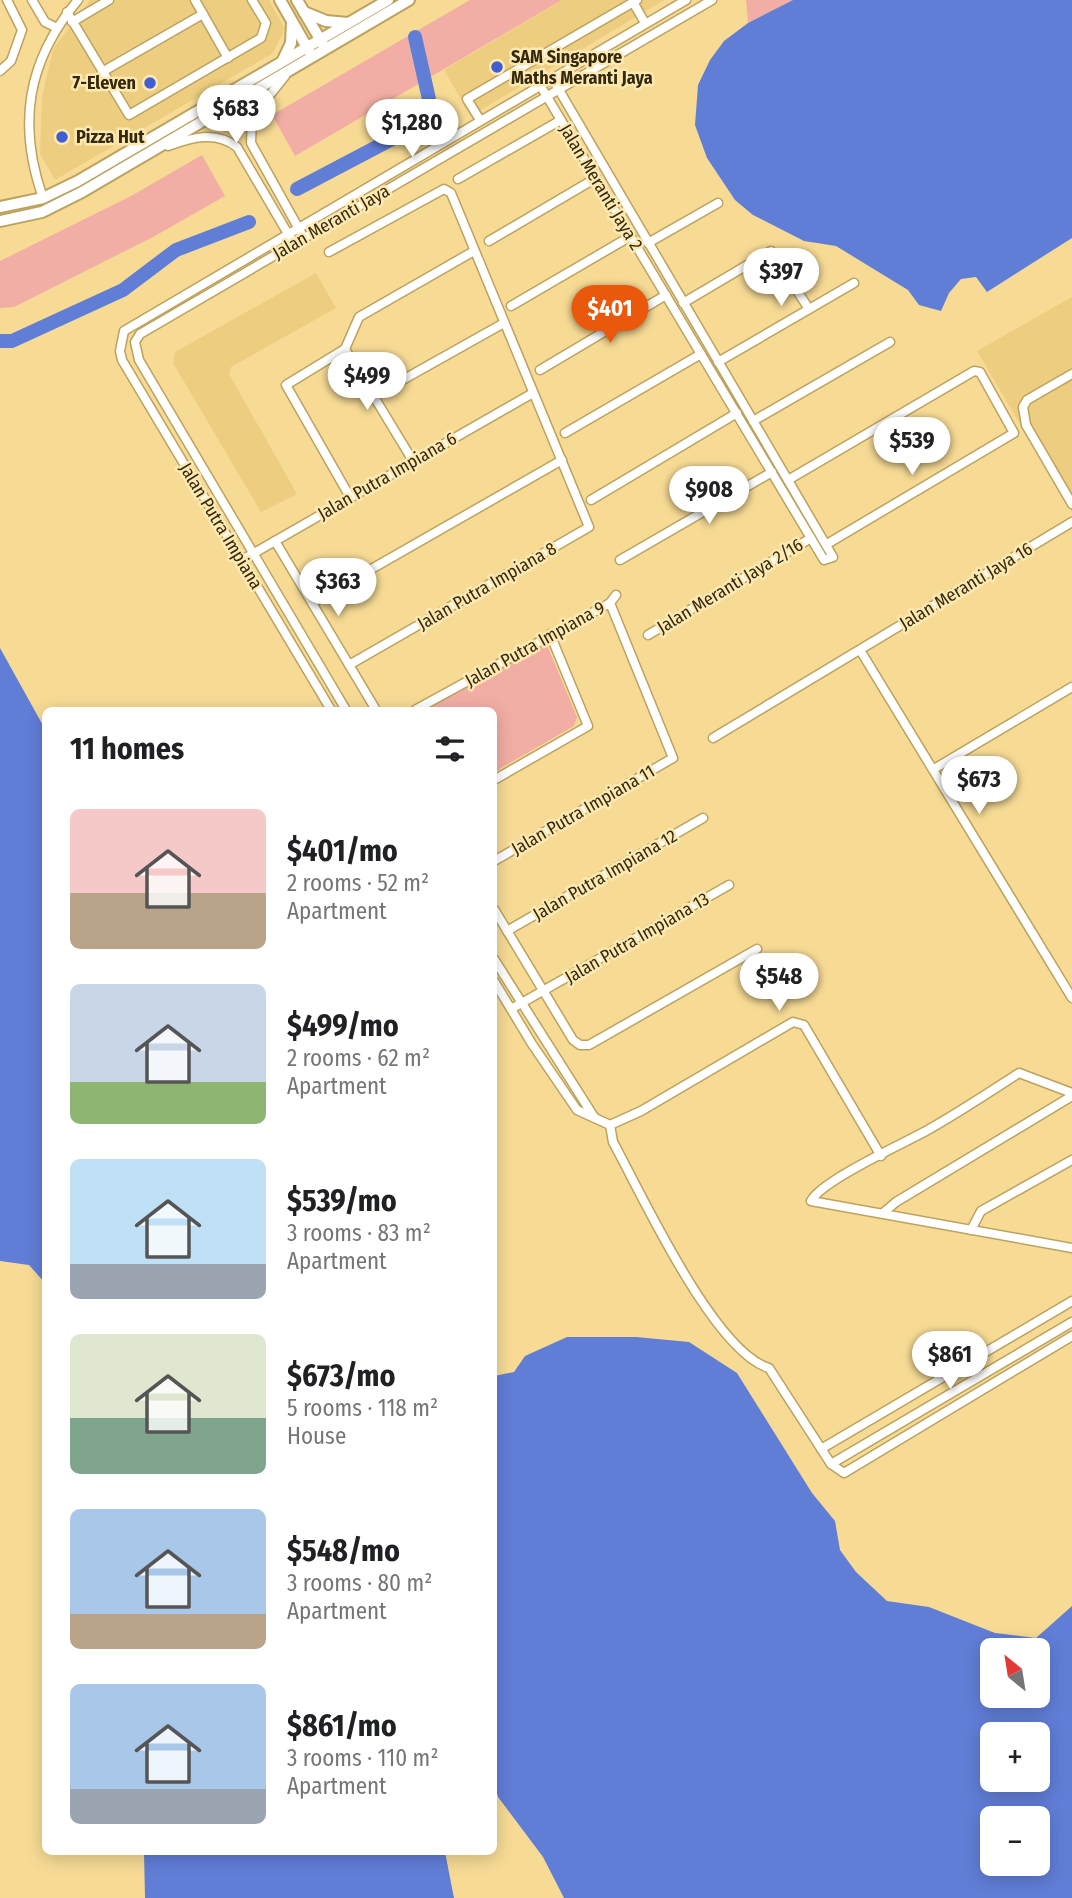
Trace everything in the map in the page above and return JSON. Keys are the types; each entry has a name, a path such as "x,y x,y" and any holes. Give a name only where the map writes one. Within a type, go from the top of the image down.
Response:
{"main road":[{"path":"280,0 309,52"},
{"path":"297,0 322,44"},
{"path":"322,44 348,23 388,0"},
{"path":"0,207 43,198 322,44 409,0"},
{"path":"304,12 327,21 348,23"},
{"path":"0,221 60,204 155,150 286,65 291,43 291,19"}],"street":[{"path":"0,71 11,61 22,30 7,0"},
{"path":"33,0 45,22 57,28"},
{"path":"43,198 32,167 28,117 37,69 57,28 78,0"},
{"path":"72,22 109,0"},
{"path":"195,0 228,58"},
{"path":"67,12 129,115 264,35 266,23 253,0"},
{"name":"Jalan Meranti Jaya","path":"121,340 124,331 132,324 686,0"},
{"name":"Jalan Meranti Jaya","path":"135,342 140,334 712,0"},
{"path":"480,120 467,99 635,1 645,23"},
{"path":"102,72 202,13"},
{"path":"286,65 258,106 249,131 255,153 304,238"},
{"name":"Jalan Meranti Jaya 2","path":"540,85 827,561 833,555 827,544 552,78"},
{"path":"458,179 561,120"},
{"path":"155,150 204,136 231,142 245,159 294,244"},
{"path":"581,154 593,148"},
{"path":"489,241 596,178"},
{"path":"312,603 562,460 448,189 328,253"},
{"path":"648,243 718,203"},
{"path":"511,306 631,236"},
{"path":"350,497 286,384 345,349 359,317 474,251"},
{"path":"683,303 773,251 808,309"},
{"path":"649,267 659,262"},
{"path":"718,362 854,283"},
{"path":"540,370 666,295"},
{"path":"390,387 504,323"},
{"name":"Jalan Putra Impiana","path":"121,340 122,360 329,707"},
{"name":"Jalan Putra Impiana","path":"135,342 134,349 139,360 344,707"},
{"path":"753,421 890,342"},
{"path":"345,349 413,461"},
{"path":"565,433 701,354"},
{"path":"788,480 977,370 1014,433 827,544"},
{"path":"1072,374 1027,400 1023,407 1026,425 1072,504"},
{"path":"719,383 728,378"},
{"name":"Jalan Putra Impiana 6","path":"242,560 533,393"},
{"path":"591,500 737,413"},
{"name":"Jalan Putra Impiana 8","path":"349,665 589,527 562,460"},
{"path":"620,560 772,472"},
{"name":"Jalan Meranti Jaya 16","path":"713,738 1072,522"},
{"name":"Jalan Meranti Jaya 2/16","path":"648,635 811,538"},
{"path":"275,541 374,707"},
{"name":"Jalan Putra Impiana 9","path":"420,707 610,603 616,595"},
{"name":"Jalan Putra Impiana 11","path":"497,859 673,758 610,603"},
{"path":"497,778 588,726 550,634"},
{"path":"860,650 1072,998"},
{"path":"934,769 1072,687"},
{"name":"Jalan Putra Impiana 12","path":"507,931 704,818"},
{"name":"Jalan Putra Impiana 13","path":"510,1009 729,885"},
{"path":"497,914 573,1040 580,1045 589,1045 757,948"},
{"path":"497,964 594,1117"},
{"path":"497,986 578,1110 610,1125"},
{"path":"610,1125 641,1111 793,1022 804,1025 881,1156"},
{"path":"1072,1095 1019,1073 831,1183 811,1201 1072,1248"},
{"path":"883,1213 895,1202 1072,1095"},
{"path":"610,1125 613,1142 700,1298 732,1343 757,1364 769,1368 831,1464 844,1473 1072,1336"},
{"path":"971,1230 981,1211 1072,1160"},
{"path":"821,1449 1072,1301"},
{"path":"831,1464 1072,1322"}],"shaded area":[{"path":"90,0 269,0 285,29 273,53 55,180 40,154 42,97 53,49"},
{"path":"470,0 562,0 295,156 272,115"},
{"path":"563,0 664,0 471,116 444,70"},
{"path":"746,0 793,0 748,23"},
{"path":"202,155 225,196 153,237 14,307 0,308 0,261 131,196"},
{"path":"316,273 336,308 231,367 229,374 297,494 261,512 173,363 175,352"},
{"path":"1072,297 1072,513 977,351"},
{"path":"543,642 547,645 577,717 574,726 497,770 497,707 429,707"}],"water":[{"path":"793,0 1072,0 1072,238 987,292 976,277 961,279 949,293 941,311 919,305 908,290 836,246 804,241 753,215 735,200 707,158 695,125 698,85 710,60 724,41 748,23"},
{"path":"0,648 42,724 42,1280 29,1265 0,1261"},
{"path":"567,1337 636,1337 689,1342 737,1373 812,1493 835,1521 840,1550 856,1572 887,1601 929,1607 995,1633 1036,1638 1072,1606 1072,1898 564,1898 543,1857 497,1793 497,1375 514,1372 525,1356"},
{"path":"144,1855 446,1855 454,1898 145,1898"}],"waterway":[{"path":"297,189 428,120 431,108 415,37"},
{"path":"0,341 12,341 123,290 176,250 249,222"}],"place":[{"name":"SAM Singapore Maths Meranti Jaya","path":"497,67"},
{"name":"7-Eleven","path":"150,83"},
{"name":"Pizza Hut","path":"62,137"}]}
